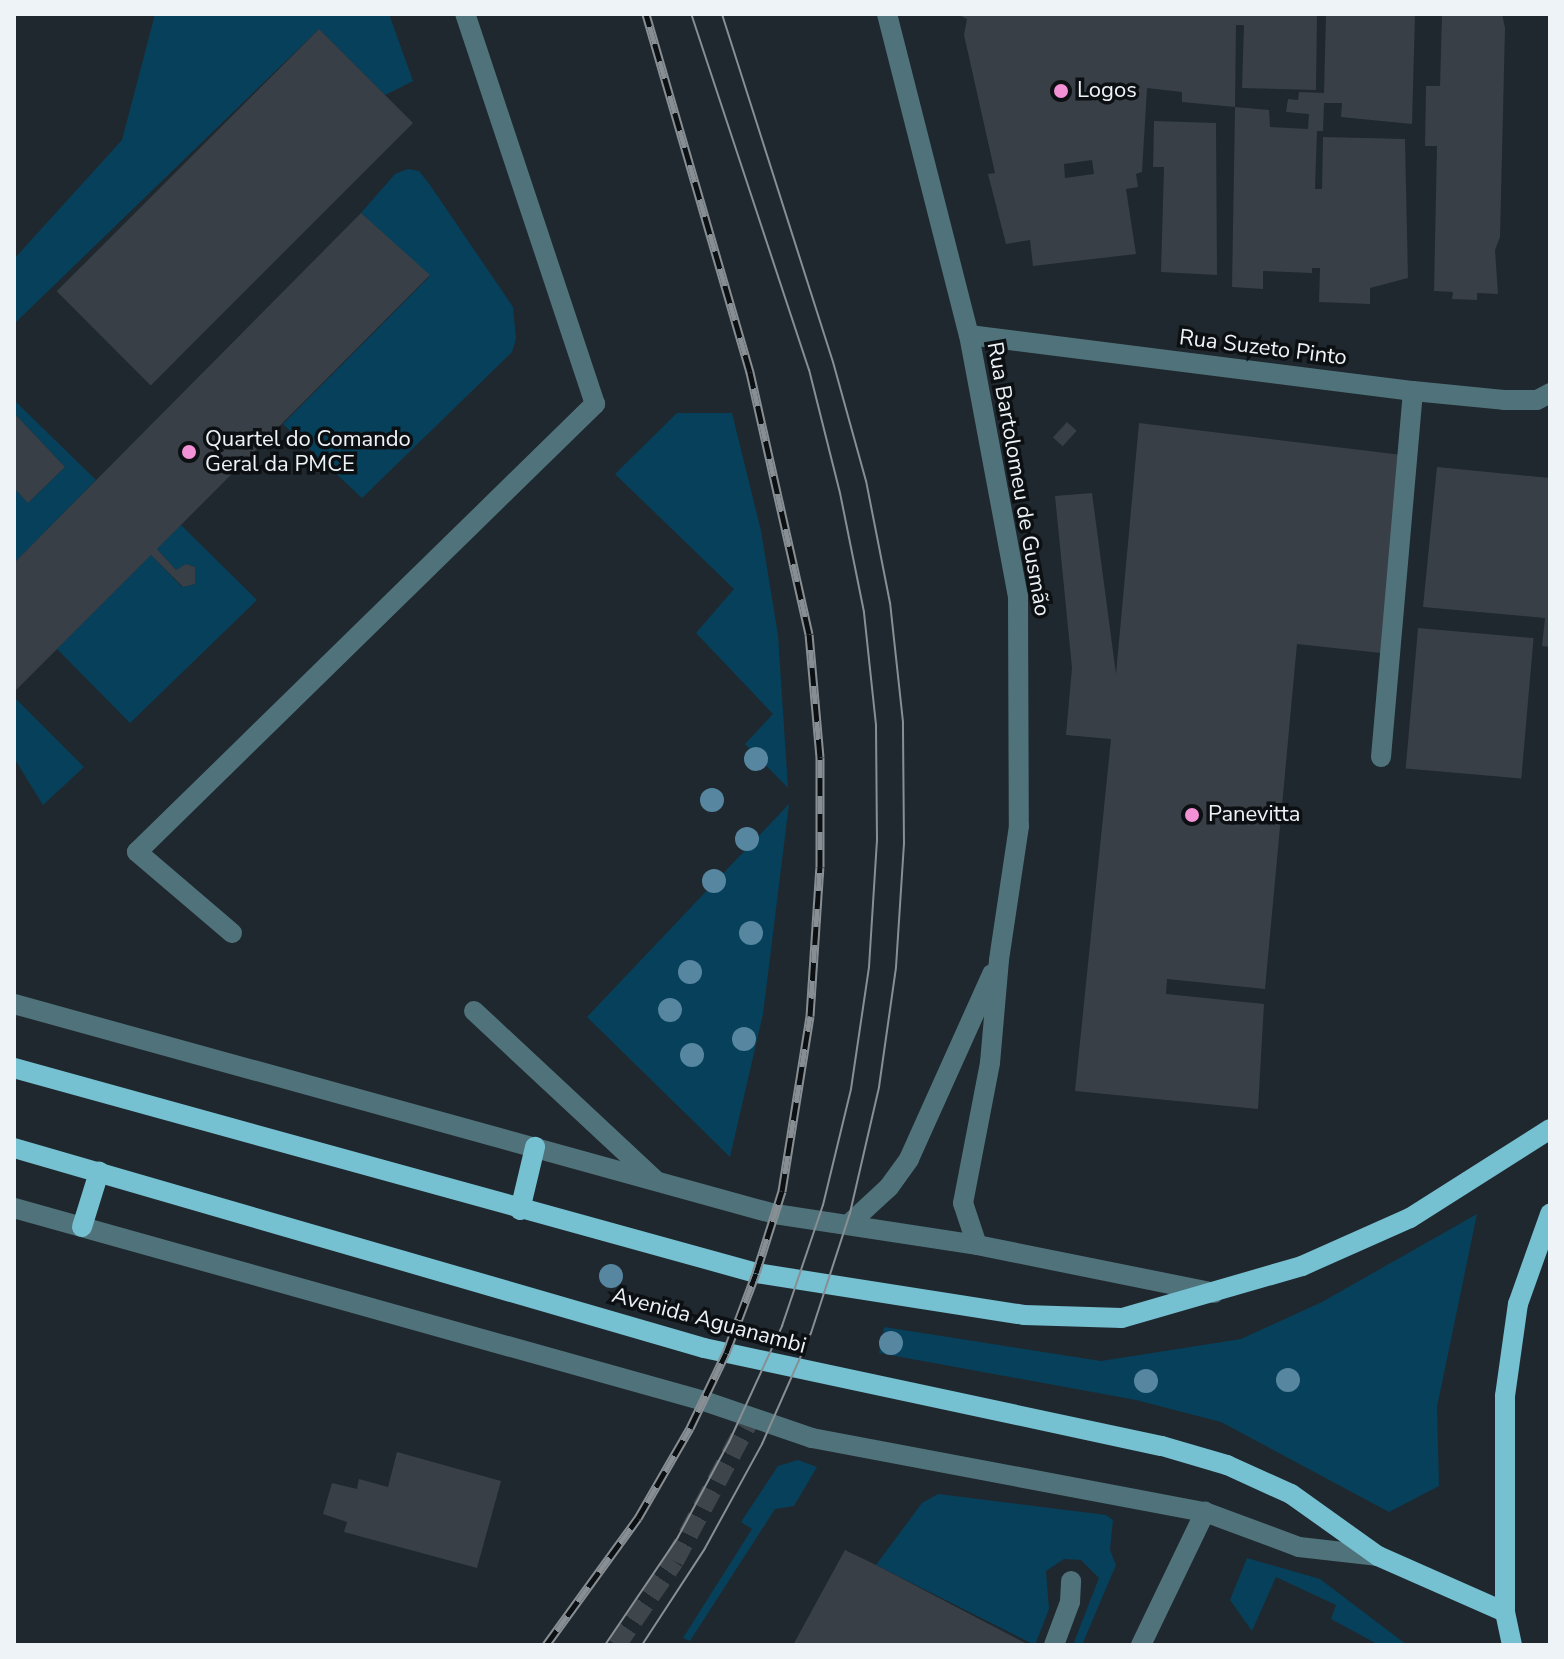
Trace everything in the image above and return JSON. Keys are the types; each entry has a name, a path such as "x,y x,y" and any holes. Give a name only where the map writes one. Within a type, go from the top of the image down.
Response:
{"main road":[{"path":"14,1068 756,1273 1024,1315 1122,1318 1302,1266 1410,1218 1550,1129"},
{"path":"520,1210 535,1147"},
{"name":"Avenida Aguanambi","path":"14,1148 704,1348 1162,1446 1227,1465 1291,1494 1378,1556 1505,1612"},
{"path":"82,1227 99,1172"},
{"path":"1512,1645 1505,1612 1505,1396 1518,1304 1550,1214"}],"street":[{"path":"232,933 137,852 595,404 465,14"},
{"name":"Rua Bartolomeu de Gusmão","path":"887,14 969,335 1018,596 1019,826 999,960 990,1063 963,1203 977,1245"},
{"name":"Rua Suzeto Pinto","path":"969,335 1413,391 1504,400 1537,400 1550,393"},
{"path":"1381,757 1413,391"},
{"name":"Rua Bartolomeu de Gusmão","path":"849,1224 880,1197 909,1159 999,960"},
{"path":"14,1004 775,1214 977,1245 1214,1293"},
{"path":"474,1011 657,1182"},
{"name":"Avenida Aguanambi","path":"14,1208 704,1401 812,1438 1205,1512 1299,1547 1378,1556"},
{"path":"1141,1645 1205,1512"},
{"path":"1054,1645 1070,1602 1071,1581"}],"shaded area":[{"path":"155,14 389,14 413,81 385,95 319,29 14,324 14,259 122,140"},
{"path":"408,169 419,171 430,185 513,307 516,339 512,352 362,498 283,424 430,276 361,213 395,174"},
{"path":"14,400 96,480 14,563 14,488 28,503 65,467 14,413"},
{"path":"677,413 732,413 761,531 778,635 788,788 745,744 773,714 696,633 734,589 615,474"},
{"path":"181,525 257,600 130,723 57,649 151,555 182,587 195,584 195,567 186,564 176,570 157,549"},
{"path":"14,697 84,767 43,805 14,758"},
{"path":"789,804 763,1014 730,1157 587,1017"},
{"path":"1477,1214 1437,1407 1439,1486 1389,1512 1221,1422 1136,1400 879,1353 884,1327 1101,1361 1241,1339 1322,1302"},
{"path":"798,1460 817,1467 794,1506 775,1509 690,1641 683,1638 752,1529 741,1522 778,1466"},
{"path":"938,1494 1106,1515 1113,1520 1110,1550 1116,1565 1082,1645 1073,1645 1099,1578 1081,1560 1064,1559 1046,1571 1049,1609 1035,1645 876,1565 922,1503"},
{"path":"1247,1558 1320,1579 1407,1645 1379,1645 1331,1619 1336,1605 1276,1577 1252,1631 1230,1600"}],"building":[{"path":"957,14 1317,14 1316,90 1242,88 1244,25 1236,25 1235,107 1182,102 1182,92 1147,88 1142,172 1136,174 1138,187 1126,189 1136,254 1033,266 1030,240 1006,244 988,174 995,173 964,35 967,19","holes":["1092,160 1094,174 1065,178 1064,164"]},
{"path":"1326,14 1415,14 1412,124 1341,117 1342,103 1324,103 1323,131 1317,131 1315,189 1322,189 1323,137 1405,139 1408,278 1370,288 1370,304 1319,302 1320,268 1312,268 1312,273 1263,271 1263,289 1232,287 1235,107 1269,110 1270,127 1308,129 1309,114 1286,112 1288,99 1298,100 1299,92 1324,93"},
{"path":"1442,14 1502,14 1505,28 1500,237 1495,250 1498,294 1477,293 1477,300 1452,299 1453,292 1434,291 1437,146 1425,146 1426,86 1440,86"},
{"path":"319,29 413,123 151,385 57,291"},
{"path":"1154,121 1216,123 1217,275 1161,272 1164,167 1153,167"},
{"name":"Quartel do Comando Geral da PMCE","path":"361,213 430,275 157,549 176,570 186,564 195,567 195,584 183,587 151,555 14,692 14,563"},
{"path":"14,413 65,467 28,503 14,488"},
{"path":"1067,422 1077,431 1063,446 1053,438"},
{"name":"Panevitta","path":"1139,423 1402,455 1381,653 1297,644 1265,989 1167,979 1166,994 1264,1004 1258,1109 1075,1091 1111,739 1066,735 1072,668 1055,496 1092,493 1116,674"},
{"path":"1437,467 1550,478 1550,647 1542,646 1545,618 1423,607"},
{"path":"1418,628 1534,638 1521,779 1406,768"},
{"path":"397,1452 501,1481 477,1568 344,1532 347,1522 323,1514 332,1483 357,1489 359,1479 388,1487"},
{"path":"845,1550 876,1565 1029,1645 793,1645"}],"tunnel":[{"path":"616,1645 674,1561 751,1417"}],"tram line":[{"path":"605,1645 678,1537 729,1442 782,1326 823,1205 851,1089 869,967 877,841 876,725 864,612 840,493 809,370 691,14"},
{"path":"642,1645 704,1550 762,1444 811,1333 850,1213 879,1087 896,967 904,844 903,722 890,603 866,481 833,362 722,14"}],"railway":[{"path":"546,1645 638,1518 690,1428 726,1353 756,1273 782,1191 810,1016 820,867 820,757 809,634 750,372 646,14"}],"place":[{"name":"Logos","path":"1061,91"},
{"name":"Quartel do Comando Geral da PMCE","path":"189,452"},
{"name":"Panevitta","path":"1192,815"}]}
